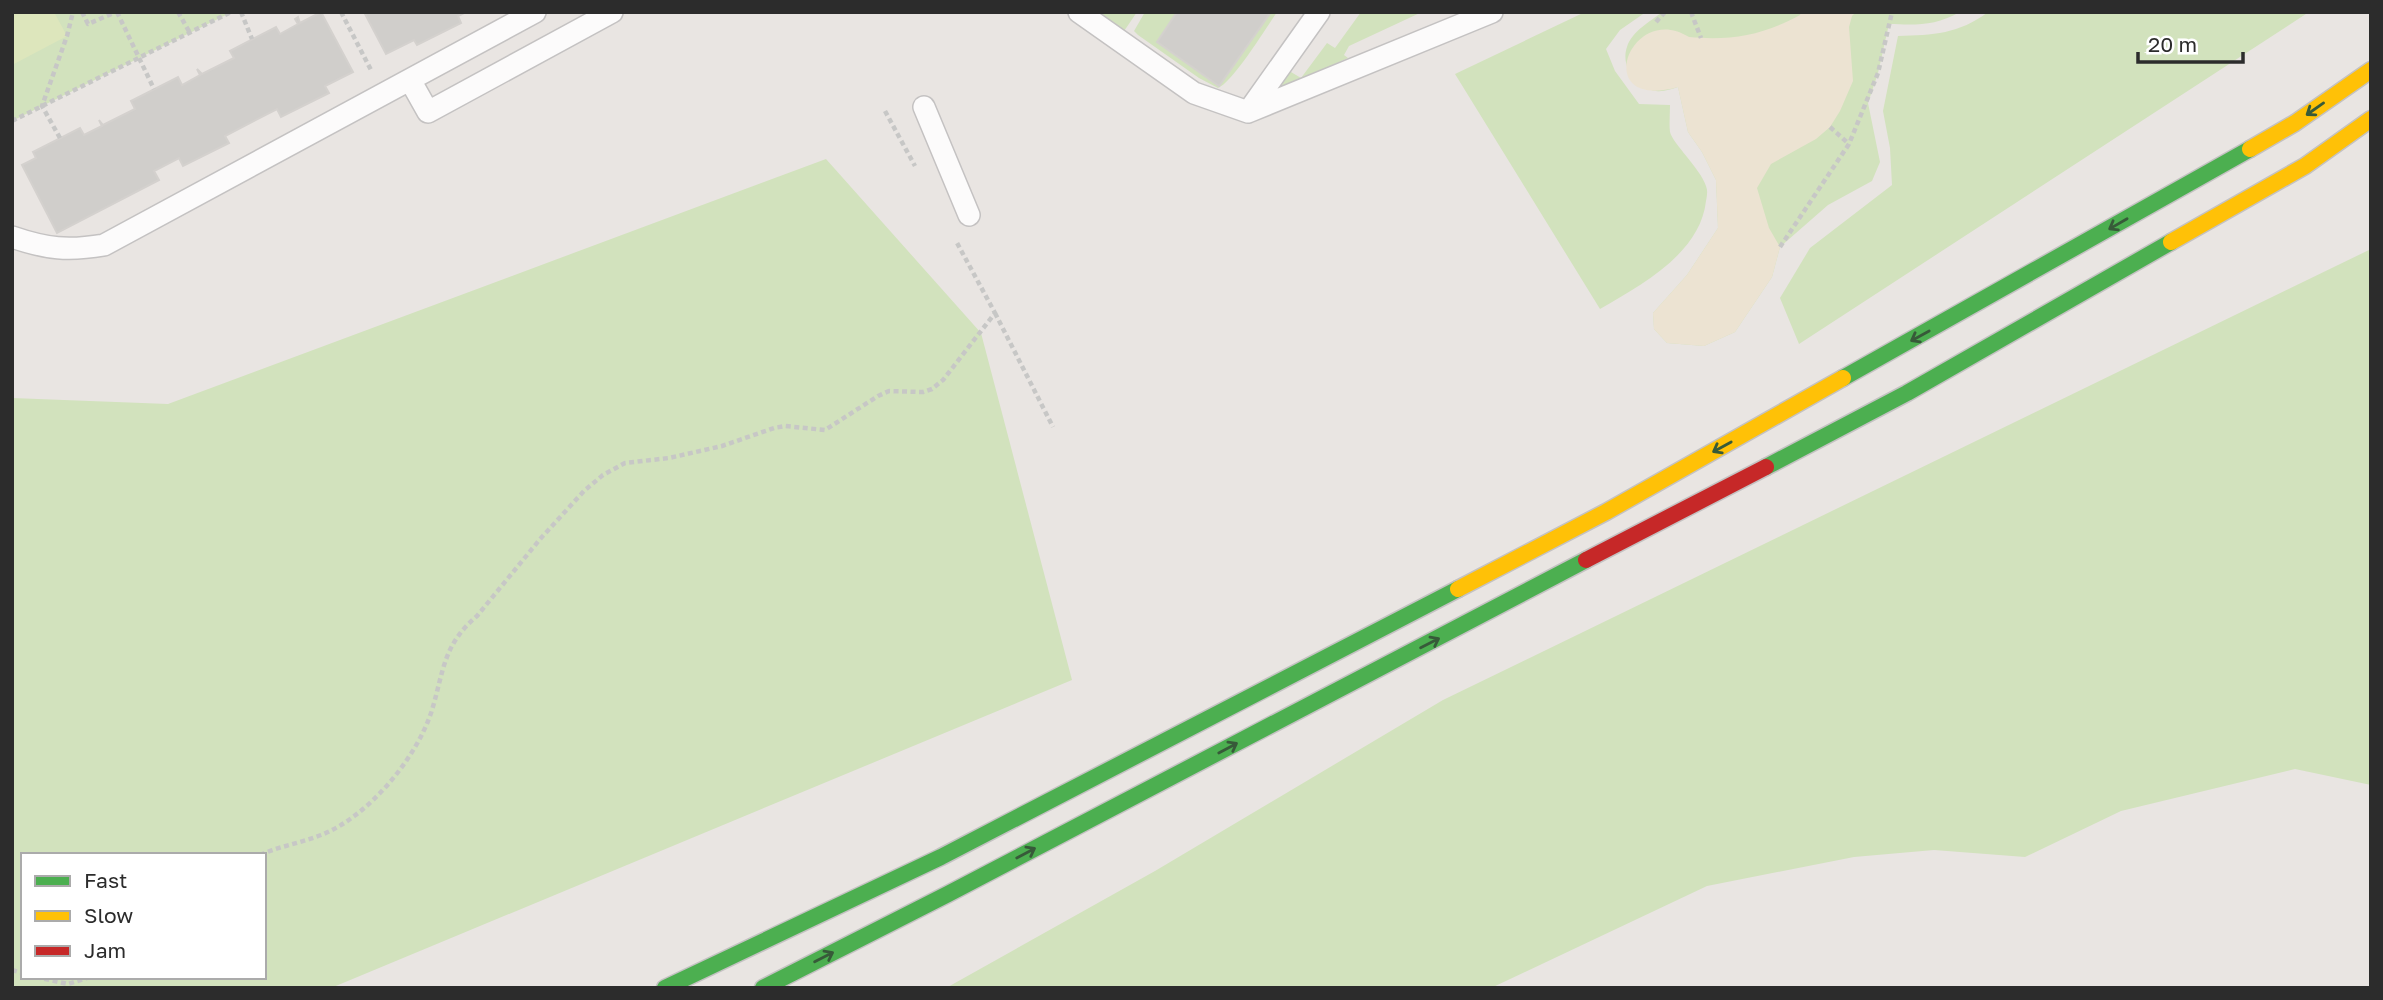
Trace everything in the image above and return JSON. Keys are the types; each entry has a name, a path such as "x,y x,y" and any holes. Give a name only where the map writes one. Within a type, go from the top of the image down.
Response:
{"main road":[{"path":"665,988 941,857 1606,512 2295,123 2371,70"},
{"path":"763,988 960,888 1907,393 2305,166 2371,119"}],"lane":[{"path":"12,237 39,247 73,250 104,245 535,12"},
{"path":"410,80 428,112 611,12"},
{"path":"1079,12 1194,93 1248,112 1492,12"},
{"path":"1248,112 1319,12"},
{"path":"924,107 969,215"}],"path":[{"path":"60,138 42,106 73,12"},
{"path":"82,12 88,24 117,12 154,89"},
{"path":"178,12 190,33"},
{"path":"12,121 231,12"},
{"path":"241,12 253,39"},
{"path":"341,12 384,94"},
{"path":"1656,22 1665,12"},
{"path":"1691,12 1701,38"},
{"path":"1780,247 1849,144 1878,73 1892,12"},
{"path":"1830,127 1849,144"},
{"path":"995,313 1053,427"},
{"path":"266,853 337,827 364,807 397,774 413,751 426,724 447,652 455,640 541,538 584,491 603,475 625,463 669,458 722,446 774,428 785,426 825,430 889,391 923,392 932,389 943,380 981,333"},
{"path":"45,979 68,984 84,979"}],"green space":[{"path":"12,12 232,12 12,121"},
{"path":"12,12 54,12 67,36 12,65"},
{"path":"1079,12 1137,12 1118,40"},
{"path":"1145,12 1177,12 1157,42 1219,85 1271,12 1277,12 1240,66 1218,88 1199,78 1134,31"},
{"path":"1361,12 1422,12 1349,46 1344,55 1348,58 1269,94 1286,69 1301,78 1327,43 1335,48"},
{"path":"1585,12 1646,12 1620,30 1606,49 1615,71 1639,104 1670,105 1672,137 1703,179 1707,192 1701,220 1693,237 1681,252 1650,278 1600,309 1455,74"},
{"path":"1662,12 1960,12 1926,24 1889,24 1868,103 1880,162 1872,181 1828,205 1780,247 1772,277 1735,332 1704,346 1667,343 1654,329 1653,313 1687,275 1718,228 1716,180 1688,132 1678,87 1656,91 1642,86 1632,76 1626,62 1629,41"},
{"path":"1988,12 2309,12 1799,344 1780,298 1810,248 1892,185 1890,148 1883,111 1898,36 1945,32 1967,25"},
{"path":"826,159 981,333 1072,680 331,988 12,988 12,398 168,404"},
{"path":"2371,249 2371,785 2295,769 2121,811 2025,857 1934,850 1854,857 1707,886 1491,988 946,988 1155,871 1443,700"}],"sand":[{"path":"1801,12 1856,12 1849,27 1853,81 1830,127 1816,139 1771,164 1757,188 1769,228 1780,247 1772,277 1735,332 1704,346 1667,343 1654,329 1653,313 1687,275 1718,228 1716,180 1688,132 1678,87 1650,91 1634,85 1627,72 1628,58 1636,43 1650,33 1668,30 1689,37 1733,37 1760,32 1800,15"}],"building":[{"path":"321,12 353,72 325,86 329,93 281,117 277,109 225,136 229,143 183,166 179,158 154,171 159,180 57,233 22,165 36,158 33,152 80,128 84,135 102,126 99,120 103,125 135,109 131,101 178,77 182,85 200,75 197,69 202,74 234,58 230,51 276,27 280,34 298,24 295,19 298,17 300,23"},
{"path":"364,12 466,12 458,16 461,23 417,45 414,40 386,54"},
{"path":"1177,12 1271,12 1219,86 1157,42"}],"traffic: fast":[{"path":"1843,378 2250,149"},
{"path":"1766,467 1907,393 2171,242"},
{"path":"763,988 1586,560"},
{"path":"665,988 941,857 1458,589"}],"traffic: slow":[{"path":"2250,149 2295,123 2371,70"},
{"path":"2171,242 2305,166 2371,119"},
{"path":"1458,589 1606,512 1843,378"}],"traffic: jam":[{"path":"1586,560 1766,467"}]}
